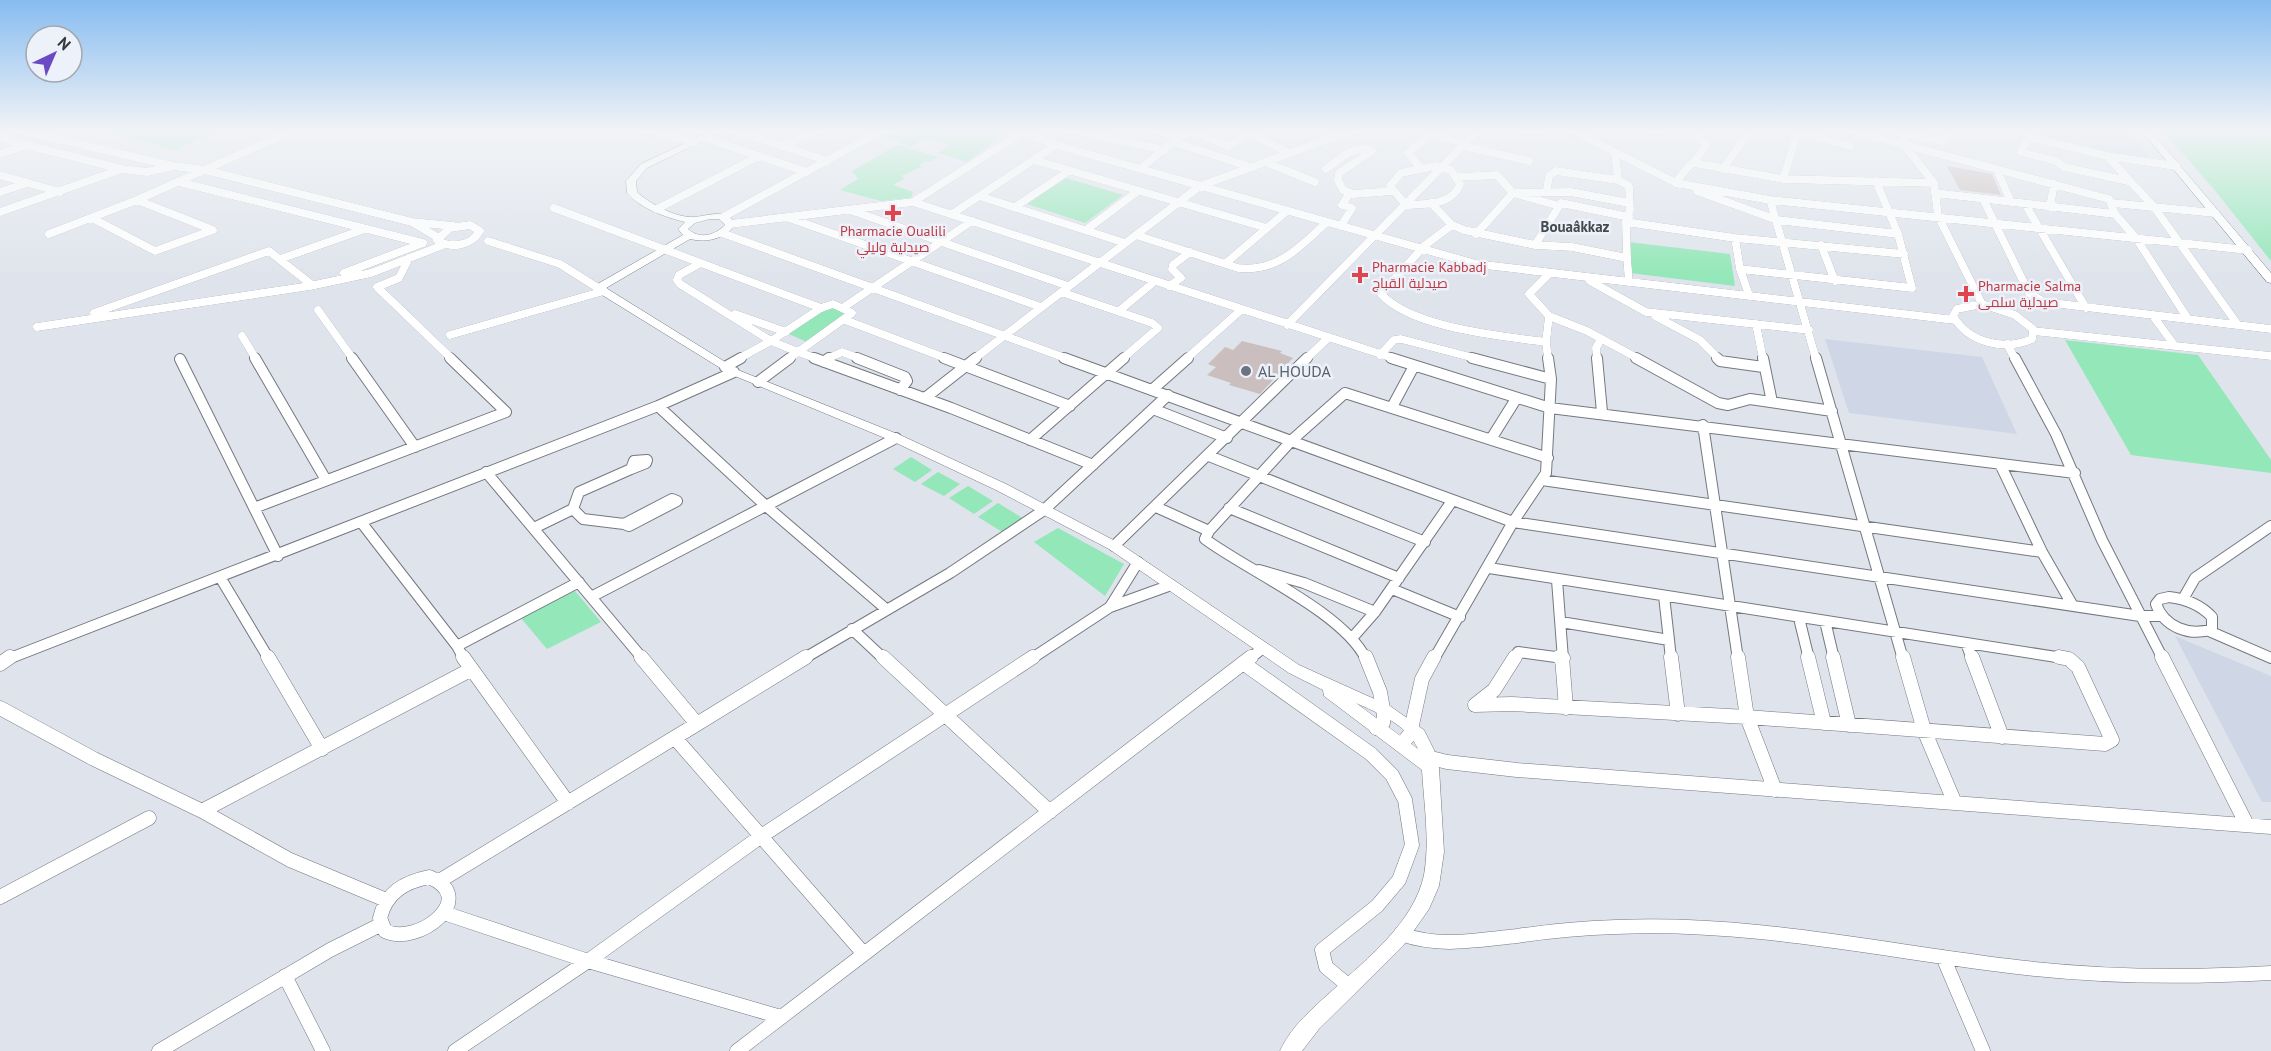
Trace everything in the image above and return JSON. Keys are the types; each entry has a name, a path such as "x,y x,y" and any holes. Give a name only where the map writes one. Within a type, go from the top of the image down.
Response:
{"street":[{"path":"14,179 60,192"},
{"path":"0,212 97,179"},
{"path":"49,234 185,179"},
{"path":"241,179 412,222 470,225 480,231 488,241"},
{"path":"633,179 632,192 642,202 692,220"},
{"path":"657,209 715,179"},
{"path":"722,233 727,220 795,179"},
{"path":"914,202 948,179"},
{"path":"952,214 1005,179"},
{"path":"1015,207 1057,179"},
{"path":"1097,179 1267,228"},
{"path":"1178,179 1476,264 1955,320 1977,337 2007,344 2028,341 2033,337 2033,331 2027,322 2015,315 1982,304 1959,308 1954,313 1955,320"},
{"path":"925,398 1176,202 1200,186 1218,179"},
{"path":"1308,179 1315,182"},
{"path":"1339,179 1343,190 1349,194 1394,190"},
{"path":"1394,179 1390,182 1390,186 1406,205"},
{"path":"1287,325 1432,179"},
{"path":"1406,205 1449,199 1456,194 1460,184 1459,179"},
{"path":"1501,179 1513,193 1559,206"},
{"path":"1547,189 1549,179"},
{"path":"1583,193 1587,179"},
{"path":"1612,179 1629,186 1627,220 1629,282"},
{"path":"1668,179 1777,220 1898,234"},
{"path":"1676,183 1678,179"},
{"path":"1785,179 1934,183"},
{"path":"1931,179 1934,183 1938,216 1982,304"},
{"path":"2001,179 2011,202"},
{"path":"2034,179 2106,198 2112,203 2215,213"},
{"path":"2119,179 2128,181 2154,207 2238,325"},
{"path":"2187,179 2271,280"},
{"path":"1740,269 1912,288 1898,234 1875,181"},
{"path":"179,182 423,243 463,244 488,241 563,264 729,370 896,438 1114,546 1321,685 1376,728 1425,760 1517,770 1954,801 2271,827"},
{"path":"0,192 27,183"},
{"path":"1676,183 1770,200 2248,250"},
{"path":"2050,207 2054,184"},
{"path":"1476,234 1513,193 1547,189 1583,193 1629,203"},
{"path":"1086,230 1138,191"},
{"path":"1935,193 2115,214"},
{"path":"1341,226 1352,208 1342,205 1349,194"},
{"path":"979,196 1125,243"},
{"path":"1983,199 1992,222 2031,295 2049,303 2271,329"},
{"path":"92,218 155,251 213,230 137,200"},
{"path":"1770,200 1868,528 1924,730 1954,801"},
{"path":"689,236 683,229 692,220 708,216 727,220 786,217 914,202 1287,325 1550,408 1602,412 2001,466 2075,473"},
{"path":"1431,203 1452,225 1476,234 1535,245 1572,247 1627,258"},
{"path":"1535,245 1559,206 1565,203 1627,220 1735,238 1821,244 1904,254"},
{"path":"2112,203 2115,214 2136,238 2188,319"},
{"path":"2025,204 2086,308"},
{"path":"554,208 820,308"},
{"path":"847,209 1156,324 1158,328 1030,440"},
{"path":"1226,263 1287,211"},
{"path":"786,217 1041,307"},
{"path":"844,307 972,221"},
{"path":"412,222 439,243"},
{"path":"1136,235 1245,270 1264,269 1277,265 1328,222"},
{"path":"1452,225 1436,235 1404,266 1381,294 1389,305 1457,326 1546,342"},
{"path":"37,327 310,286 371,273 439,243 444,231 456,226"},
{"path":"280,259 365,228"},
{"path":"463,244 478,237 480,231"},
{"path":"450,335 601,289 689,236 705,238 722,233 1513,522 1882,579 2140,616 2161,616 2187,630 2209,631 2271,658"},
{"path":"1735,238 1740,269 1749,295"},
{"path":"310,286 423,243"},
{"path":"1821,244 1835,280"},
{"path":"71,322 269,251 310,286"},
{"path":"1169,286 1181,278 1172,269 1173,265 1190,252"},
{"path":"254,508 506,412 377,287 399,278 409,258"},
{"path":"699,264 679,275 678,282 771,341 925,398 1093,465"},
{"path":"1550,273 1529,294 1550,316 1601,339 1718,403 1728,405 1750,399 1832,411"},
{"path":"1585,278 1686,332 1709,348 1720,361 1763,367"},
{"path":"1119,311 1155,281"},
{"path":"0,664 14,655 278,556 658,406 729,370 829,304 844,307 852,313 758,382"},
{"path":"318,310 415,447"},
{"path":"1153,389 1241,310"},
{"path":"1646,312 1809,330"},
{"path":"726,313 786,332"},
{"path":"1401,745 1412,728 1422,679 1489,567 1513,522 1542,480 1548,458 1551,379 1546,342 1550,316"},
{"path":"2153,316 2175,346"},
{"path":"1684,317 1686,332"},
{"path":"845,320 1070,406"},
{"path":"1756,324 1763,367 1768,372 1772,402"},
{"path":"2033,331 2271,356"},
{"path":"242,336 326,480"},
{"path":"1114,546 1328,338"},
{"path":"1380,355 1394,339 1401,339 1551,379"},
{"path":"1601,339 1596,348 1602,412"},
{"path":"2007,344 2075,473 2102,540 2247,825"},
{"path":"824,362 836,353 844,353 905,377 907,381 900,390"},
{"path":"180,359 278,556"},
{"path":"1392,407 1414,366"},
{"path":"1376,728 1383,723 1386,712 1368,660 1353,637 1278,587 1256,569 1206,541 1209,531 1256,476 1345,393 1548,458"},
{"path":"441,880 852,629 950,573 1044,510 1168,395"},
{"path":"1491,439 1516,399"},
{"path":"658,406 766,506 886,609"},
{"path":"1153,409 1227,438"},
{"path":"1703,425 1748,717 1775,790"},
{"path":"592,596 896,438"},
{"path":"1209,456 1425,542"},
{"path":"2001,466 2042,552 2073,606"},
{"path":"534,528 573,509 579,492 631,470"},
{"path":"486,472 697,724"},
{"path":"1542,480 2042,552"},
{"path":"1353,637 1392,589 1452,501"},
{"path":"1156,507 1209,531"},
{"path":"1229,508 1399,578"},
{"path":"573,509 583,519 624,524"},
{"path":"361,522 457,646 470,670 568,803"},
{"path":"2182,599 2195,578 2271,526"},
{"path":"1110,607 1138,562"},
{"path":"1489,567 1557,580 2074,661 2112,740 2105,744 1748,717 1475,705 1494,690 1518,652 1563,658"},
{"path":"1256,569 1304,583 1375,612"},
{"path":"220,577 322,749"},
{"path":"1557,580 1566,708"},
{"path":"457,646 579,582"},
{"path":"455,1051 588,961 760,837 1110,607 1171,585"},
{"path":"1392,589 1460,617"},
{"path":"1664,596 1678,714"},
{"path":"2161,616 2156,608 2157,601 2164,597 2182,599 2203,608 2212,617 2214,626 2209,631"},
{"path":"1799,618 1824,723"},
{"path":"1825,621 1849,725"},
{"path":"1561,622 1669,640"},
{"path":"852,629 1050,812"},
{"path":"1966,644 2002,737"},
{"path":"736,1051 1263,648"},
{"path":"1243,663 1371,754 1390,770 1402,786 1413,845 1404,874 1379,905 1322,950 1321,958 1325,966 1349,986"},
{"path":"202,811 470,670"},
{"path":"1290,1051 1310,1025 1401,934 1420,910 1430,886 1435,846 1422,740 1412,728 1386,712 1321,685"},
{"path":"0,708 94,759 202,811 290,860 386,900"},
{"path":"675,738 864,954"},
{"path":"0,897 149,818"},
{"path":"429,878 441,880 449,888 450,900 444,912 432,924 417,933 395,934 388,933 380,925 380,913 386,900 398,888 413,880 429,878"},
{"path":"444,912 588,961 781,1017"},
{"path":"159,1051 285,976 380,925"},
{"path":"1401,934 1417,942 1450,944 1529,934 1626,926 1713,927 1792,935 2064,972 2164,978 2271,973"},
{"path":"1943,957 1983,1051"},
{"path":"285,976 322,1051"}],"shaded area":[{"path":"1825,339 1982,357 2017,434 1849,413"},
{"path":"2175,636 2271,676 2271,802 2262,802"}],"green space":[{"path":"858,179 903,179 893,185 913,192 911,198 881,201 840,190"},
{"path":"1064,179 1123,195 1085,223 1027,204"},
{"path":"2205,179 2271,179 2271,261"},
{"path":"1628,242 1730,254 1735,286 1630,273"},
{"path":"830,306 849,313 807,342 789,334"},
{"path":"2065,340 2198,355 2271,460 2271,473 2131,455"},
{"path":"911,457 932,470 915,482 893,469"},
{"path":"938,472 960,484 944,496 921,484"},
{"path":"968,486 993,501 974,514 949,498"},
{"path":"998,503 1024,519 1004,533 978,517"},
{"path":"1058,528 1124,564 1105,596 1034,542"},
{"path":"575,591 601,622 547,649 520,617"}],"building":[{"path":"1954,179 1994,179 2001,195 1960,190"},
{"name":"AL HOUDA","path":"1242,341 1282,351 1280,353 1293,358 1260,394 1229,385 1231,383 1207,375 1216,367 1208,364 1225,347 1233,350"}],"place":[{"name":"Pharmacie Oualili صيدلية وليلي","path":"893,213"},
{"name":"Pharmacie Kabbadj صيدلية القباج","path":"1360,275"},
{"name":"Pharmacie Salma صيدلية سلمى","path":"1966,294"},
{"name":"AL HOUDA","path":"1246,371"}],"district":[{"name":"Bouaâkkaz","path":"1575,226"}]}
